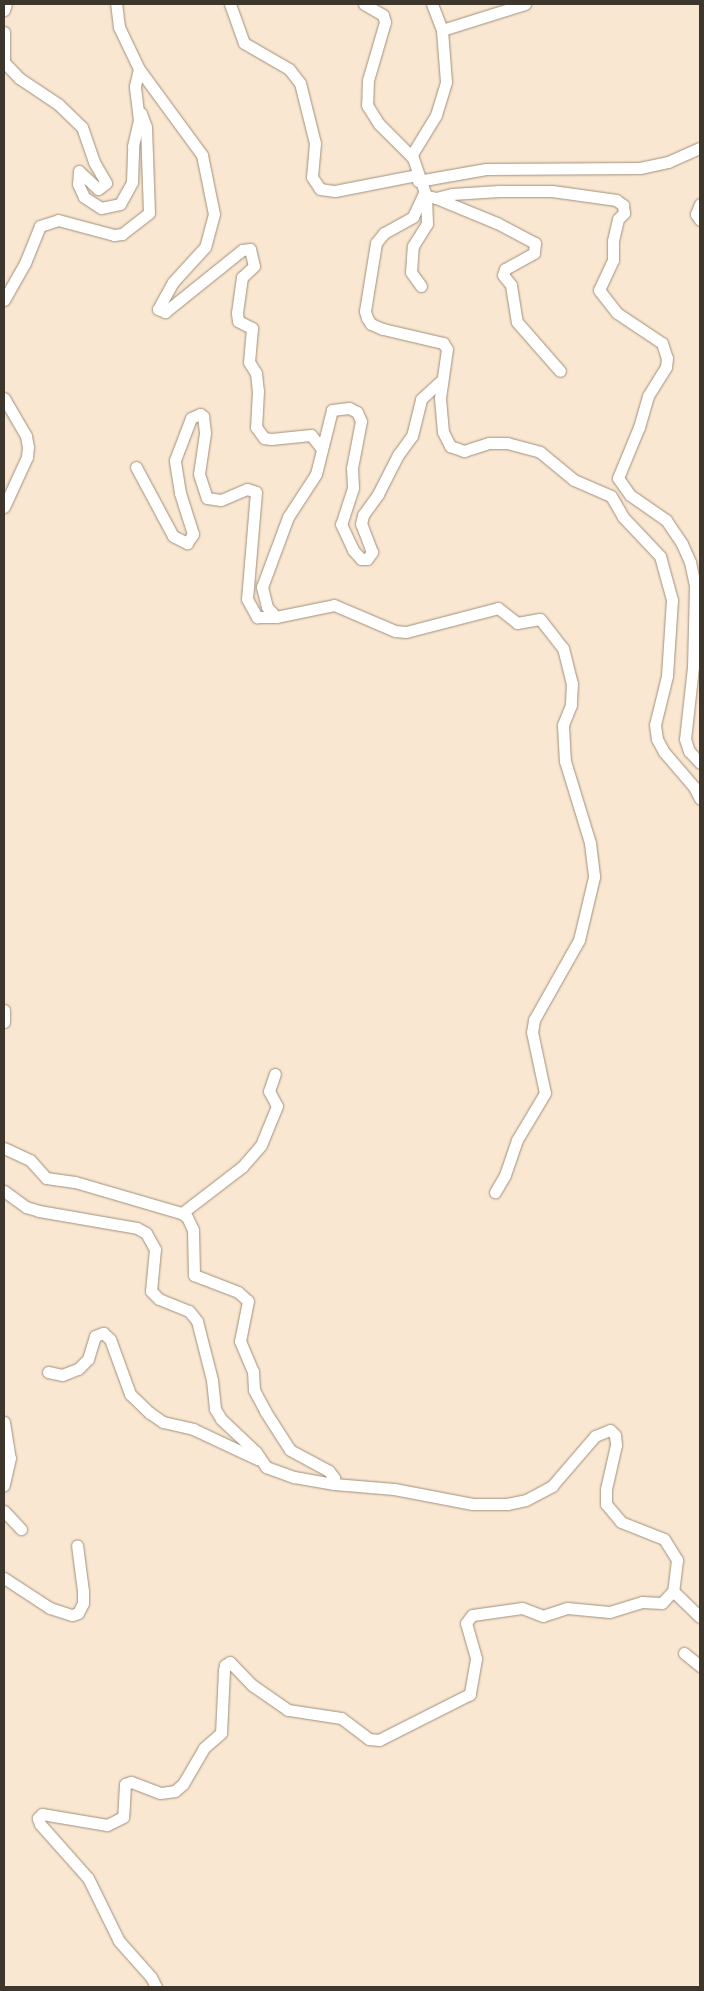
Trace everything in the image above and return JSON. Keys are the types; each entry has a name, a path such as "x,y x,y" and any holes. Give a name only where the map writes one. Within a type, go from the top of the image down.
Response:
{"street":[{"path":"4,10 6,4"},
{"path":"116,4 119,27 139,69 202,155 214,214 205,247 170,286 158,309 165,312 242,250 250,249 254,266 242,278 237,313 238,321 252,328 249,362 256,373 258,391 256,427 264,438 270,439 311,435 322,449"},
{"path":"230,4 244,44 289,68 300,83 315,143 312,177 320,189 335,191 486,169 640,168 668,162 700,148"},
{"path":"364,4 383,15 385,22 368,80 368,105 379,124 411,156 418,178 429,196 427,224 413,246 411,272 421,286"},
{"path":"411,156 436,115 445,89 442,30 432,4"},
{"path":"442,30 525,4"},
{"path":"4,32 4,62 19,78 58,104 82,127 94,162 106,183 98,189 82,171 77,174 78,184 84,197 101,208 120,204 129,190 133,146 139,120 135,86 139,69"},
{"path":"4,300 28,258 40,226 58,220 114,235 122,234 149,213 146,127 137,106"},
{"path":"700,762 689,751 685,738 693,667 698,588 690,562 666,520 635,499 618,478 639,427 648,396 666,367 667,358 662,343 617,313 599,290 613,260 613,241 618,220 624,213 623,205 616,200 552,191 463,192 429,196 413,217 384,233 376,243 365,311 371,324 443,343 447,349 441,381 444,432 450,446 464,451 489,443 506,443 540,452 574,480 611,496 623,517 660,556 672,600 667,676 655,725 657,739 664,752 694,787 700,799"},
{"path":"429,196 496,223 536,243 534,252 505,269 503,275 510,285 517,322 560,371"},
{"path":"700,204 696,214 700,220"},
{"path":"276,617 267,607 262,587 288,517 316,474 327,421 332,410 340,407 356,412 362,428 352,468 353,488 341,524 353,550 361,559 367,558 372,552 361,524 363,515 378,494 398,454 412,436 421,399 441,381"},
{"path":"4,398 26,436 28,447 27,457 4,507"},
{"path":"136,467 173,536 187,543 193,534 180,493 176,460 191,418 200,414 203,416 205,432 199,464 204,492 213,501 247,489 256,492 248,599 257,617 276,617 334,605 395,631 406,632 498,608 517,623 540,619 563,648 572,684 571,705 563,733 565,761 590,843 594,877 579,940 534,1020 532,1032 545,1093 516,1140 505,1175 495,1192"},
{"path":"4,1010 4,1022"},
{"path":"182,1213 242,1167 261,1145 277,1106 269,1091 274,1074"},
{"path":"4,1148 30,1160 46,1178 75,1182 182,1213 193,1230 194,1275 238,1292 248,1301 240,1340 254,1371 254,1390 265,1411 290,1450 329,1471 334,1478 334,1484"},
{"path":"4,1191 26,1207 39,1211 137,1228 146,1233 155,1248 151,1290 159,1299 189,1311 197,1321 212,1380 215,1409 221,1419 256,1452 266,1467"},
{"path":"48,1372 62,1375 78,1369 88,1359 95,1336 103,1333 110,1339 130,1394 150,1413 163,1422 193,1429 251,1454 266,1467 294,1478 334,1484 394,1489 473,1504 506,1504 526,1500 552,1486 595,1436 610,1430 615,1435 616,1445 606,1489 606,1504 621,1522 670,1543 677,1560 673,1592 662,1603 642,1602 609,1612 575,1608 543,1616 522,1608 472,1616 466,1623 476,1659 470,1694 375,1741 341,1718 288,1710 252,1685 236,1666 230,1662 225,1665 222,1733 204,1748 183,1784 175,1791 160,1793 131,1782 125,1784 123,1818 107,1824 44,1813 38,1818 40,1824 88,1878 118,1942 151,1976 156,1987"},
{"path":"4,1422 10,1458 4,1485"},
{"path":"4,1511 21,1529"},
{"path":"4,1578 50,1608 72,1615 78,1613 83,1603 83,1591 77,1545"},
{"path":"673,1592 700,1617"},
{"path":"684,1653 700,1666"}]}
